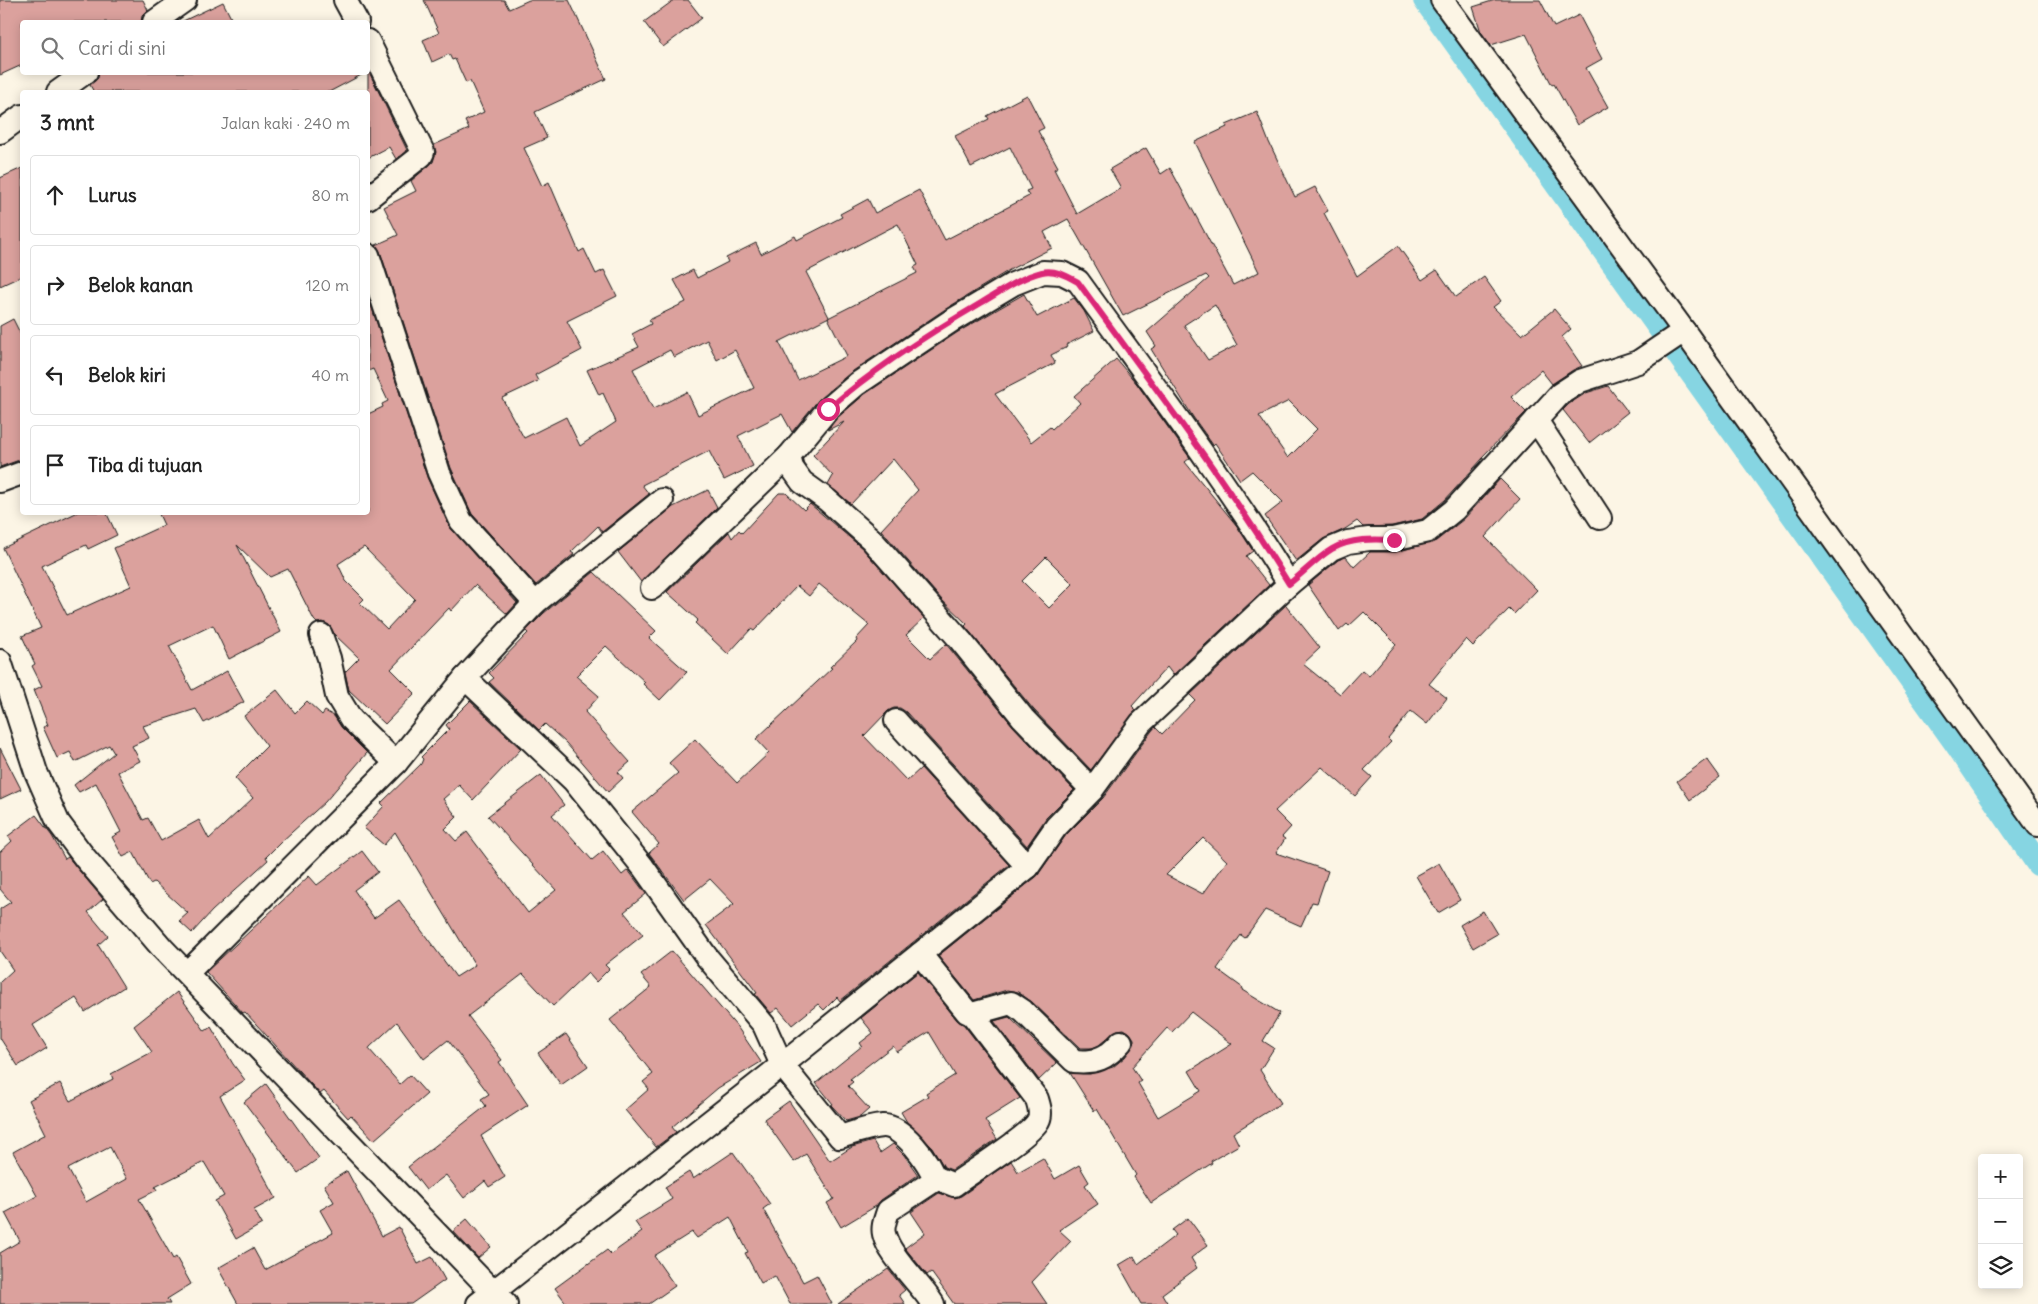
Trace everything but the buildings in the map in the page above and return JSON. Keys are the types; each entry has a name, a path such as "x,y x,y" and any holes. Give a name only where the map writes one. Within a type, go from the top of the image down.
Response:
{"street":[{"path":"157,13 185,0"},
{"path":"345,0 356,20"},
{"path":"1442,0 1680,334 2038,826"},
{"path":"370,46 423,152 421,156 370,196"},
{"path":"63,90 84,81"},
{"path":"0,132 20,117"},
{"path":"370,261 440,473 461,521 536,603"},
{"path":"652,588 789,456 828,409 857,384 951,321 1012,284 1043,272 1062,273 1078,282 1258,533 1289,584"},
{"path":"0,661 36,772 58,822 85,858 163,949 492,1300 1028,866 1056,827 1092,790 1141,723 1289,584 1331,549 1348,542 1369,539 1394,540 1428,531 1454,510 1560,394 1580,380 1645,358 1680,334"},
{"path":"1536,420 1600,518"},
{"path":"789,456 792,468 802,482 828,500 871,539 961,641 1023,718 1092,790"},
{"path":"0,482 20,474"},
{"path":"187,973 396,763 465,678 536,603 662,500"},
{"path":"321,635 329,658 337,696 351,719 396,763"},
{"path":"465,678 574,781 643,867 706,956 764,1025 782,1065 840,1137 884,1126 896,1130 919,1151 934,1177 954,1185 1022,1137 1038,1122 1040,1110 1037,1099 972,1014 967,1012 920,954"},
{"path":"896,721 1028,866"},
{"path":"972,1014 1011,1003 1023,1011 1074,1061 1091,1062 1112,1052 1121,1042"},
{"path":"933,1304 889,1246 883,1226 888,1211 934,1182 934,1177"}],"waterway":[{"path":"1425,0 1955,742 2038,864"}],"route":[{"path":"828,409 857,384 951,321 1012,284 1043,272 1062,273 1078,282 1258,533 1289,584 1331,549 1348,542 1369,539 1394,540"}]}
